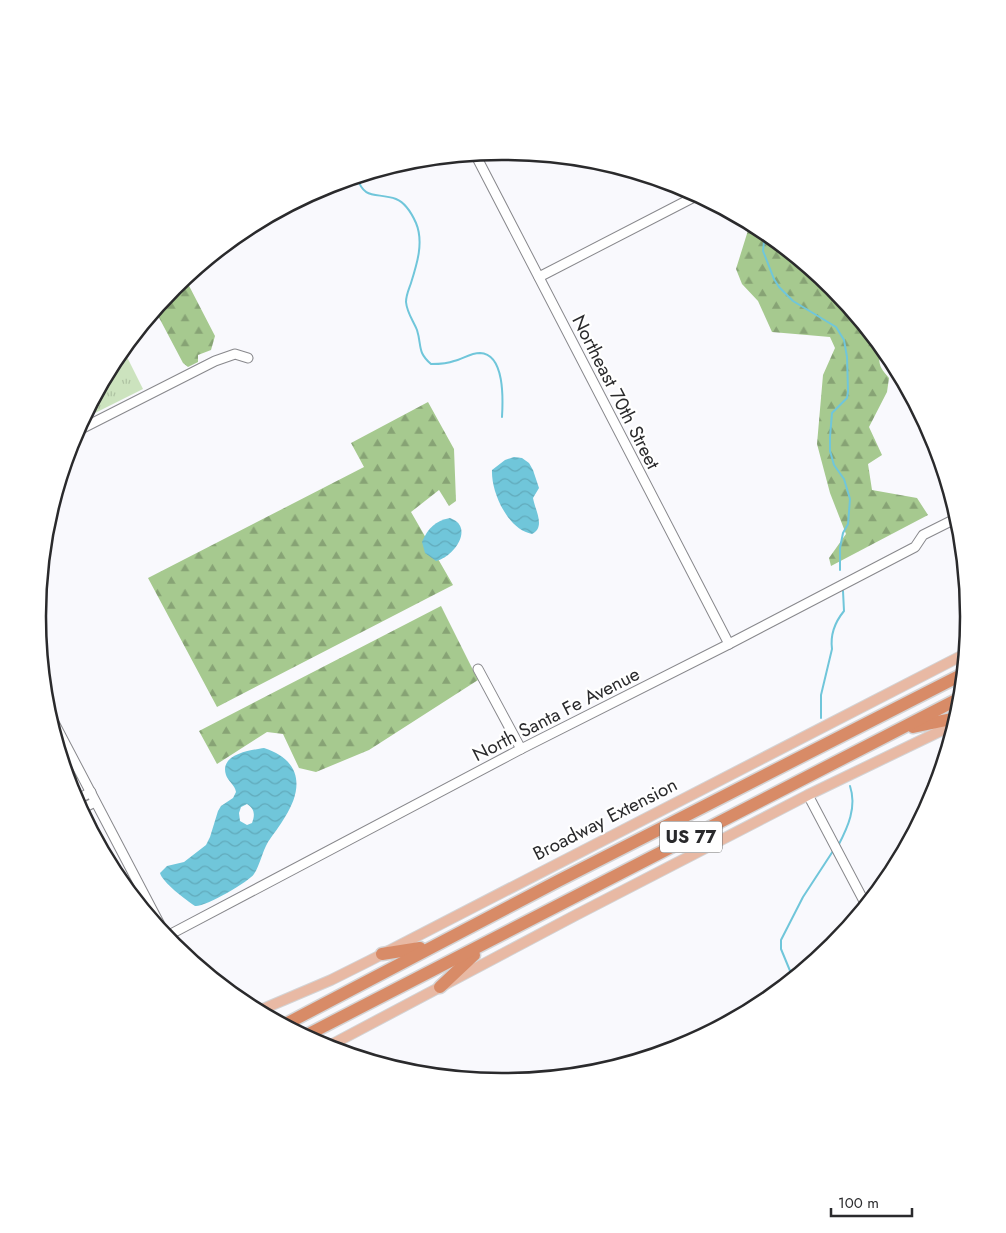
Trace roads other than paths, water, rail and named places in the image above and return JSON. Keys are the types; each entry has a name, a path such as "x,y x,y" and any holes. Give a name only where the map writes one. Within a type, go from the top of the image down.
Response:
{"highway":[{"name":"Broadway Extension","path":"292,1021 956,678"},
{"name":"US 77","path":"314,1032 952,702"},
{"path":"896,731 948,720"},
{"path":"440,987 486,944"},
{"path":"382,954 434,946"}],"main road":[{"name":"Broadway Extension","path":"267,1007 331,980 958,658"},
{"path":"337,1042 808,795 946,729"}],"street":[{"name":"Northeast 70th Street","path":"479,161 729,644"},
{"path":"539,277 689,200"},
{"path":"88,425 215,361 235,354 248,358"},
{"name":"North Santa Fe Avenue","path":"174,933 521,749 915,547 923,535 950,522"},
{"path":"478,669 521,749"},
{"path":"64,742 151,907"},
{"path":"83,796 90,792"},
{"path":"808,795 862,898"},
{"path":"87,806 95,802"}],"water":[{"path":"514,457 522,458 529,463 539,488 533,498 539,523 536,531 532,534 523,531 509,518 494,489 492,470 505,460"},
{"path":"450,518 457,522 461,528 461,535 455,548 449,554 436,561 425,553 422,542 433,526 440,521"},
{"path":"264,748 276,753 292,767 296,776 296,785 291,806 268,842 254,874 244,883 226,894 200,906 195,906 170,886 160,873 167,866 184,862 206,845 218,811 221,806 233,798 236,792 226,775 225,768 227,762 238,754","holes":["247,804 254,812 254,817 252,823 247,825 240,821 239,813 241,807"]}],"waterway":[{"path":"359,183 367,193 389,197 403,203 416,223 420,245 419,253 406,302 417,330 424,356 431,364 443,364 476,353 488,355 494,361 501,379 502,417"},
{"path":"764,242 763,251 779,287 793,301 836,327 844,340 847,357 847,398 832,413 830,437 830,451 834,465 844,479 850,499 848,524 843,533 840,548 840,570"},
{"path":"821,718 821,695 832,649 833,633 838,619 844,611 843,591"},
{"path":"838,846 845,832 852,809 850,786"},
{"path":"790,971 781,949 781,940 803,897 833,851"}]}
